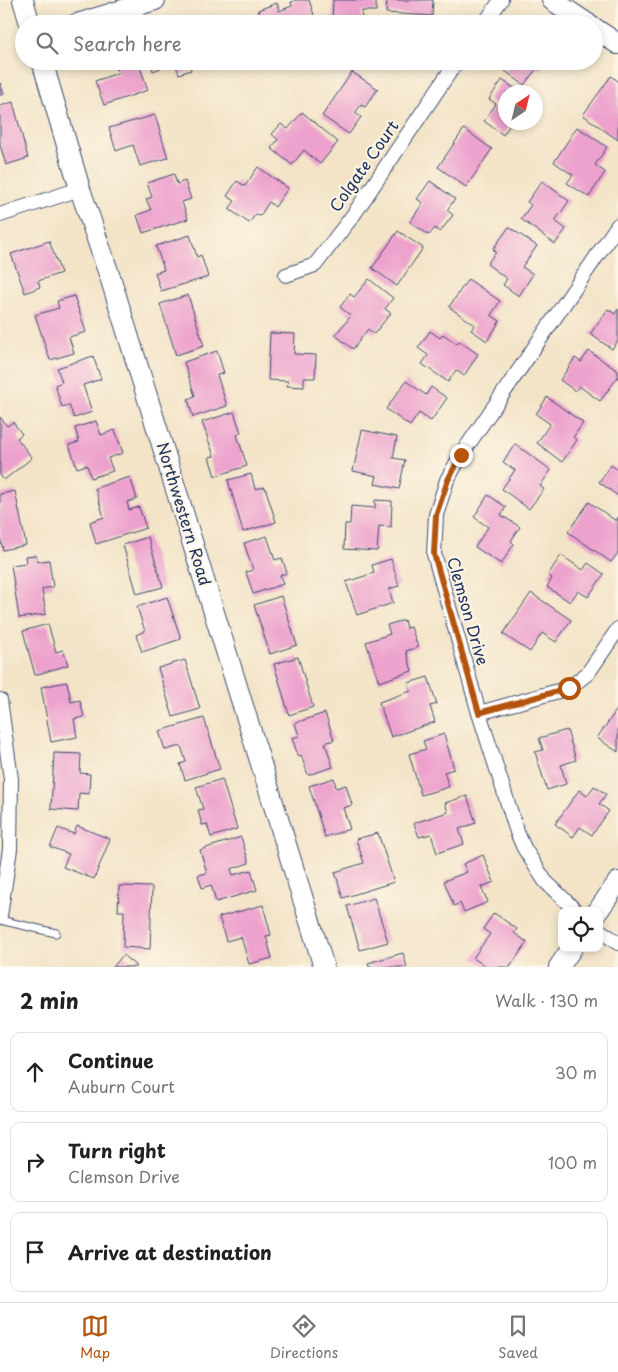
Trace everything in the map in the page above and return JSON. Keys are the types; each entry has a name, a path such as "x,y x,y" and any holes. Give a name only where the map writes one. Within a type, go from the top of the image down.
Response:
{"street":[{"path":"23,0 27,15"},
{"path":"107,15 155,0"},
{"path":"490,15 501,0"},
{"path":"552,0 574,15"},
{"path":"603,34 618,44"},
{"name":"Northwestern Road","path":"45,70 80,189 111,280 324,967"},
{"name":"Colgate Court","path":"286,274 315,264 354,214 452,70"},
{"path":"0,215 80,189"},
{"name":"Clemson Drive","path":"572,907 545,881 524,848 517,832 479,713 434,554 436,515 448,480 461,455 618,225"},
{"path":"479,713 569,688 588,673 618,629"},
{"path":"0,700 11,779 10,849 0,918"},
{"path":"601,907 618,882"},
{"path":"603,933 618,943"},
{"path":"559,967 569,952"}],"lane":[{"path":"0,918 56,933"}],"building":[{"path":"309,0 314,15 260,15 258,10 277,3 279,11 292,6 291,2"},
{"path":"333,0 376,0 376,11 362,11 362,15 332,15"},
{"path":"387,0 433,0 432,15 386,13"},
{"path":"117,70 141,70 148,90 104,105 95,81 118,73"},
{"path":"178,70 191,70 179,74"},
{"path":"506,70 535,70 524,85 505,71"},
{"path":"352,72 378,89 365,107 361,105 355,113 361,117 349,134 322,116"},
{"path":"611,76 618,81 618,140 583,115"},
{"path":"502,80 510,85 499,85"},
{"path":"0,83 4,94 0,95"},
{"path":"498,86 498,130 506,130 503,135 484,121 496,104 489,99"},
{"path":"13,102 28,158 6,165 0,145 0,106"},
{"path":"302,112 338,142 320,164 304,150 292,165 271,148 278,140 272,134 281,124 288,129"},
{"path":"155,115 168,158 140,166 133,145 116,151 109,128"},
{"path":"577,127 607,147 595,165 605,172 589,197 567,183 573,175 554,162"},
{"path":"464,129 492,149 466,187 438,167"},
{"path":"258,167 288,188 275,207 269,202 260,216 256,214 249,223 229,209 235,201 227,196 237,181 245,186"},
{"path":"174,174 177,184 185,181 191,199 182,202 188,219 143,233 137,215 151,210 146,199 152,197 147,183"},
{"path":"430,181 455,199 447,210 453,215 440,232 435,228 429,235 410,222 423,203 417,199"},
{"path":"542,181 569,201 555,221 566,229 555,244 521,219 531,205 527,202"},
{"path":"509,227 537,246 522,267 533,274 519,296 503,285 507,279 487,264 496,252 493,249"},
{"path":"398,231 423,248 397,286 372,268"},
{"path":"190,235 197,257 201,255 208,277 161,291 155,273 164,270 156,246"},
{"path":"49,241 61,273 38,281 40,287 25,293 11,254"},
{"path":"369,279 393,298 385,309 391,313 374,334 368,329 353,349 335,335 351,316 340,307 350,294 354,297"},
{"path":"468,279 500,301 491,315 500,321 487,341 471,330 475,325 449,307"},
{"path":"188,295 204,346 176,355 160,304"},
{"path":"74,296 86,332 69,337 74,353 50,360 35,315 59,308 57,301"},
{"path":"608,309 615,314 618,309 618,341 612,349 590,334"},
{"path":"430,331 440,338 443,334 457,344 459,341 478,354 464,376 456,370 448,382 422,364 428,355 418,348"},
{"path":"270,333 295,334 294,354 316,355 315,378 304,378 304,387 287,386 288,381 268,380"},
{"path":"217,351 224,373 217,375 227,406 193,417 188,399 195,396 184,362"},
{"path":"589,351 618,371 618,377 600,401 579,386 575,391 560,380 575,358 581,362"},
{"path":"93,356 101,379 83,385 92,412 74,418 69,405 62,407 55,385 62,382 57,368"},
{"path":"406,381 426,395 431,387 447,398 431,421 419,413 410,426 386,409"},
{"path":"547,397 583,423 573,437 577,440 562,462 537,443 550,424 536,414"},
{"path":"234,412 241,433 237,435 247,466 215,476 209,457 214,456 202,422"},
{"path":"0,417 7,426 13,422 22,434 17,438 32,458 4,480 0,475"},
{"path":"96,421 101,435 115,430 123,453 108,458 113,471 91,478 87,465 77,468 69,445 79,442 75,428"},
{"path":"362,430 397,437 393,458 405,460 399,489 375,484 377,476 353,471"},
{"path":"515,444 551,470 540,486 544,489 529,509 502,489 515,470 503,462"},
{"path":"611,465 618,470 618,496 599,482"},
{"path":"251,474 255,489 265,487 276,522 243,532 228,480"},
{"path":"130,477 137,499 127,502 129,510 139,507 146,528 96,544 90,522 104,517 95,488"},
{"path":"15,491 26,545 3,550 0,537 0,494"},
{"path":"488,495 506,507 501,515 520,527 511,541 514,544 501,564 475,547 488,527 474,517"},
{"path":"375,500 392,501 391,527 379,526 377,551 344,549 345,524 350,524 351,506 375,508"},
{"path":"589,502 616,521 618,517 618,553 611,562 568,532"},
{"path":"267,536 275,560 282,558 287,573 280,575 283,584 253,594 246,572 253,570 244,543"},
{"path":"148,537 163,587 137,594 123,545"},
{"path":"36,555 37,562 49,560 53,587 42,589 46,614 19,618 11,565 26,563 25,556"},
{"path":"561,555 583,570 588,563 604,574 588,597 578,591 570,602 547,587 552,578 548,575"},
{"path":"391,559 399,586 389,589 393,603 357,615 346,582 374,573 372,565"},
{"path":"531,593 571,620 556,642 542,633 530,652 503,634"},
{"path":"281,596 297,645 270,654 254,605"},
{"path":"167,597 181,639 142,652 136,635 145,631 137,607"},
{"path":"404,620 406,628 411,627 418,647 406,651 412,671 379,682 366,642 390,634 387,625"},
{"path":"48,624 56,652 63,650 68,665 35,675 23,631"},
{"path":"298,657 313,707 289,715 274,664"},
{"path":"185,660 200,709 173,717 158,668"},
{"path":"428,677 437,704 430,706 435,722 391,737 379,702 411,691 408,683"},
{"path":"67,682 71,702 80,700 84,717 74,719 77,737 51,742 41,687"},
{"path":"618,708 618,752 597,738"},
{"path":"325,713 334,740 325,743 333,767 308,775 301,755 298,756 292,738 299,736 295,723"},
{"path":"204,718 220,769 185,780 180,764 186,762 181,746 165,750 159,731"},
{"path":"567,730 576,760 561,765 566,784 547,790 535,752 543,750 539,738"},
{"path":"444,734 454,769 444,772 449,787 421,795 409,754 426,749 423,741"},
{"path":"54,753 81,754 80,773 90,774 89,794 79,793 78,811 51,809"},
{"path":"334,778 336,788 346,785 352,805 343,808 350,829 325,837 309,786"},
{"path":"222,779 237,829 211,837 207,824 202,825 198,810 203,809 196,787"},
{"path":"594,786 606,794 599,804 609,811 592,835 580,827 573,837 555,824 579,790 587,796"},
{"path":"467,796 476,823 459,829 464,844 437,853 431,834 419,837 414,823 448,812 445,803"},
{"path":"77,826 110,839 94,879 63,867 69,854 50,847 58,828 74,834"},
{"path":"378,833 394,882 343,898 335,872 364,863 356,839"},
{"path":"241,837 249,863 231,869 233,875 251,870 257,890 216,902 211,885 202,888 198,875 207,873 200,850"},
{"path":"483,855 494,882 481,887 488,902 464,912 460,903 454,906 444,881 467,872 463,864"},
{"path":"119,886 152,887 150,949 123,947 124,911 118,911"},
{"path":"374,898 388,942 360,950 347,906"},
{"path":"263,905 271,935 266,936 272,958 249,964 241,937 226,941 219,917"},
{"path":"494,913 517,929 514,933 527,942 510,967 487,967 473,958 490,934 483,929"},
{"path":"403,953 407,967 369,967 368,963"},
{"path":"123,955 137,967 113,967"}],"route":[{"path":"461,455 448,480 436,515 434,554 479,713 569,688"}]}
